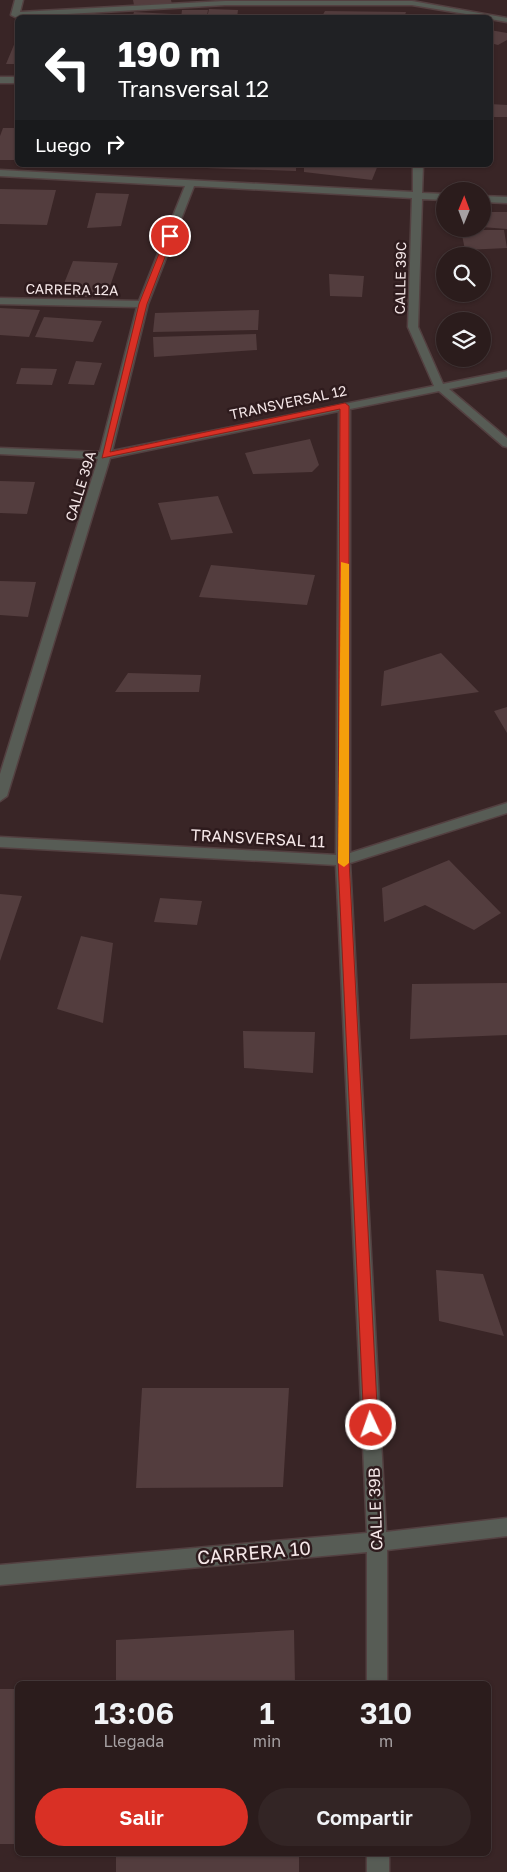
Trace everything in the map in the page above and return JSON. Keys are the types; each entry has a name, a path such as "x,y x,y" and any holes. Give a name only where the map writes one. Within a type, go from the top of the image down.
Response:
{"street":[{"path":"19,0 15,15 225,2 413,6 473,15"},
{"path":"493,18 507,20"},
{"path":"0,80 15,80"},
{"name":"CALLE 39C","path":"418,167 412,327 438,386 507,444"},
{"path":"0,173 436,196"},
{"name":"CALLE 39A","path":"0,796 105,456 143,304 190,184"},
{"path":"491,199 507,200"},
{"name":"CARRERA 12A","path":"0,301 143,304"},
{"name":"TRANSVERSAL 12","path":"0,451 105,456 438,386 507,374"},
{"name":"CALLE 39B","path":"345,406 344,860 377,1542 377,1681"},
{"name":"TRANSVERSAL 11","path":"0,842 344,860 507,808"},
{"name":"CARRERA 10","path":"0,1575 377,1542 507,1527"},
{"path":"378,1856 378,1872"}],"building":[{"path":"133,0 171,0 172,4 134,5"},
{"path":"209,9 238,10 237,15 208,15"},
{"path":"182,10 208,10 207,15 181,15"},
{"path":"325,11 406,12 405,15 323,15"},
{"path":"134,12 172,14 172,15 133,15"},
{"path":"493,31 507,33 507,40 498,45 493,44"},
{"path":"15,42 15,64 6,64"},
{"path":"493,104 507,105 507,117 493,117"},
{"path":"3,128 15,128 14,160 0,160 0,136"},
{"path":"179,167 296,167 296,171"},
{"path":"304,167 377,167 372,180 304,172"},
{"path":"0,189 56,190 47,225 0,224"},
{"path":"96,193 129,194 121,226 87,228"},
{"path":"491,212 507,212 507,229 491,228"},
{"path":"491,230 504,230 507,248 464,247 463,238 491,238"},
{"path":"73,261 118,263 106,298 59,296"},
{"path":"329,274 364,276 362,297 330,296"},
{"path":"0,308 40,310 29,337 0,335"},
{"path":"259,310 258,330 153,332 155,313"},
{"path":"44,317 102,321 93,342 35,337"},
{"path":"256,334 257,350 154,357 153,337"},
{"path":"76,361 102,363 94,385 68,384"},
{"path":"21,368 57,369 52,385 16,384"},
{"path":"310,439 319,465 312,472 253,474 245,453"},
{"path":"0,481 35,482 27,514 0,513"},
{"path":"218,496 233,533 171,540 158,503"},
{"path":"211,565 315,575 307,605 199,597"},
{"path":"0,581 36,582 28,617 0,615"},
{"path":"441,653 479,692 381,706 384,671"},
{"path":"128,673 201,675 199,692 115,692"},
{"path":"507,707 507,733 494,711"},
{"path":"449,860 501,913 474,930 425,905 384,922 382,888"},
{"path":"0,894 22,896 0,961"},
{"path":"160,898 202,901 197,925 154,922"},
{"path":"81,936 113,943 103,1023 57,1009"},
{"path":"507,983 507,1035 410,1039 412,984"},
{"path":"243,1031 315,1032 313,1073 244,1068"},
{"path":"436,1270 483,1274 504,1336 439,1321"},
{"path":"142,1388 289,1388 283,1487 136,1488"},
{"path":"294,1630 295,1681 116,1681 116,1640"},
{"path":"0,1689 15,1689 15,1844 0,1844"},
{"path":"116,1856 299,1856 299,1872 116,1872"}],"slow traffic":[{"path":"344,564 344,863"}],"route":[{"path":"170,236 143,304 105,456 345,406 344,860 371,1425"}]}
